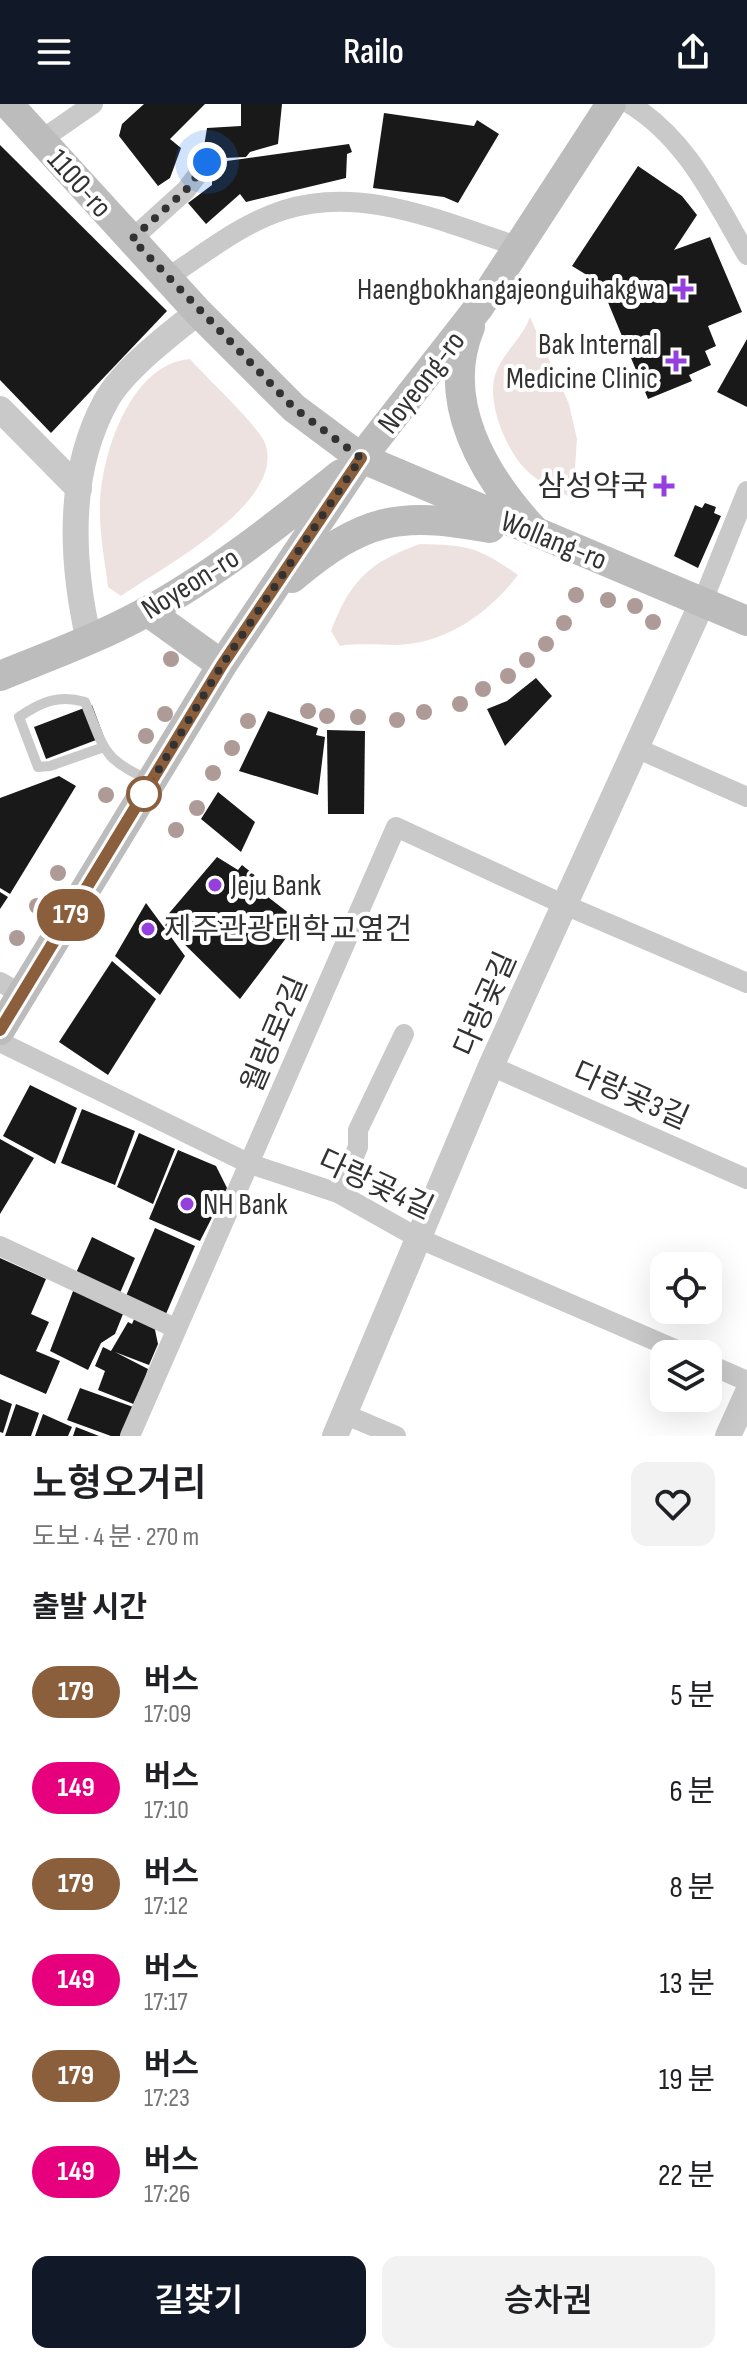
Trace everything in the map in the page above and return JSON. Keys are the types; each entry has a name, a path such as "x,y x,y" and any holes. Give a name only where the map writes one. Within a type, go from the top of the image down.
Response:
{"main road":[{"name":"1100-ro","path":"8,104 198,312 294,408 361,458"},
{"name":"Noyeong-ro","path":"361,458 479,307 611,104"},
{"path":"479,307 460,360 462,404 481,461 502,495 539,536"},
{"path":"0,1030 11,988 152,781 222,665 361,458"},
{"name":"Wollang-ro","path":"361,458 539,536 585,551 747,621"},
{"name":"Noyeon-ro","path":"0,676 89,641 147,611 250,546 361,458"},
{"path":"269,597 353,532 393,520 439,519 539,536"},
{"path":"147,611 222,665"}],"street":[{"path":"41,140 93,104"},
{"path":"630,104 655,119 694,164 747,255"},
{"path":"132,239 186,190 207,162"},
{"path":"167,278 248,226 284,210 324,202 399,207 517,246"},
{"path":"89,641 78,592 74,543 84,454 106,399 159,342 198,312"},
{"path":"0,409 79,489"},
{"path":"702,603 747,491"},
{"name":"다랑곶길","path":"339,1425 491,1066 702,603"},
{"path":"636,748 747,797"},
{"name":"월랑로2길","path":"130,1436 396,827 565,905"},
{"path":"565,905 747,983"},
{"path":"338,1193 358,1147 358,1130 404,1034"},
{"name":"다랑곶4길","path":"0,1042 250,1164 338,1193 420,1239 654,1340"},
{"name":"다랑곶3길","path":"491,1066 747,1179"},
{"path":"0,1246 175,1328"},
{"path":"722,1370 747,1381"},
{"path":"728,1436 747,1394"},
{"path":"339,1425 396,1436"}],"lane":[{"path":"104,747 50,766 38,767 19,717 51,699 68,697 85,702 104,747 118,767 152,781"}],"shaded area":[{"path":"530,317 569,404 577,439 573,498 548,486 525,469 510,449 495,408 493,394 497,370"},
{"path":"190,359 259,433 264,441 267,463 259,486 241,509 218,530 121,596 108,587 101,537 100,506 106,462 113,438 135,394 151,377 169,365"},
{"path":"420,544 472,549 493,558 518,575 480,613 465,624 432,639 396,645 340,646 331,631 354,586 374,566"}],"building":[{"path":"144,104 205,104 170,139 181,148 170,178 158,186 119,136 122,124"},
{"path":"241,104 282,104 278,144 250,152 246,157 202,159 207,128 241,126"},
{"path":"384,113 474,126 477,120 499,134 458,203 444,197 373,188"},
{"path":"349,144 352,152 347,154 346,178 246,202 240,194 206,224 188,203 212,185 212,163"},
{"path":"0,145 167,311 51,433 0,380"},
{"path":"638,166 682,196 697,215 674,250 710,237 742,312 708,326 716,346 705,351 711,365 689,375 692,381 648,399 600,283 572,266"},
{"path":"747,339 747,407 717,392"},
{"path":"705,503 716,507 714,513 721,516 698,568 674,556 695,505 702,508"},
{"path":"536,678 552,696 505,746 487,709 507,701"},
{"path":"92,705 104,737 46,759 34,727"},
{"path":"268,711 318,728 316,735 325,737 318,795 239,771"},
{"path":"327,730 365,731 364,814 328,814"},
{"path":"59,776 76,786 10,894 0,888 0,798"},
{"path":"218,792 255,822 241,852 201,819"},
{"path":"217,857 238,870 242,865 263,882 259,890 299,921 240,999 165,925 168,922 165,918"},
{"path":"0,892 8,897 0,909"},
{"name":"제주관광대학교옆건","path":"146,903 185,956 160,995 115,956"},
{"path":"112,961 156,999 108,1075 59,1042"},
{"path":"30,1085 77,1108 55,1164 3,1136"},
{"path":"82,1109 135,1131 115,1185 61,1163"},
{"path":"139,1133 175,1149 153,1204 117,1187"},
{"path":"0,1139 34,1158 0,1214"},
{"name":"NH Bank","path":"178,1150 216,1166 227,1188 200,1241 149,1219"},
{"path":"155,1228 195,1246 166,1314 126,1296"},
{"path":"92,1237 135,1258 120,1293 76,1273"},
{"path":"0,1258 46,1279 31,1314 49,1322 36,1351 60,1361 46,1394 0,1374"},
{"path":"75,1286 125,1309 115,1334 101,1343 88,1370 50,1351"},
{"path":"135,1317 154,1325 158,1344 149,1365 115,1352 148,1369 136,1405 98,1390 105,1371 95,1366 103,1347 111,1351 128,1322 132,1324"},
{"path":"80,1388 136,1408 121,1436 111,1436 67,1420"},
{"path":"0,1399 12,1404 3,1433 0,1432"},
{"path":"16,1404 39,1413 31,1436 5,1436"},
{"path":"43,1414 72,1427 68,1436 35,1436"},
{"path":"76,1427 99,1436 73,1436"}],"bus line":[{"name":"179","path":"0,1030 222,665 361,458"}],"place":[{"name":"Haengbokhangajeonguihakgwa","path":"683,289"},
{"name":"Bak Internal Medicine Clinic","path":"676,361"},
{"name":"삼성약국","path":"664,486"},
{"name":"Jeju Bank","path":"215,885"},
{"name":"제주관광대학교옆건","path":"148,929"},
{"name":"NH Bank","path":"187,1204"}],"route":[{"path":"144,794 222,665 361,458 294,408 198,312 132,239 186,190 207,162"}]}
